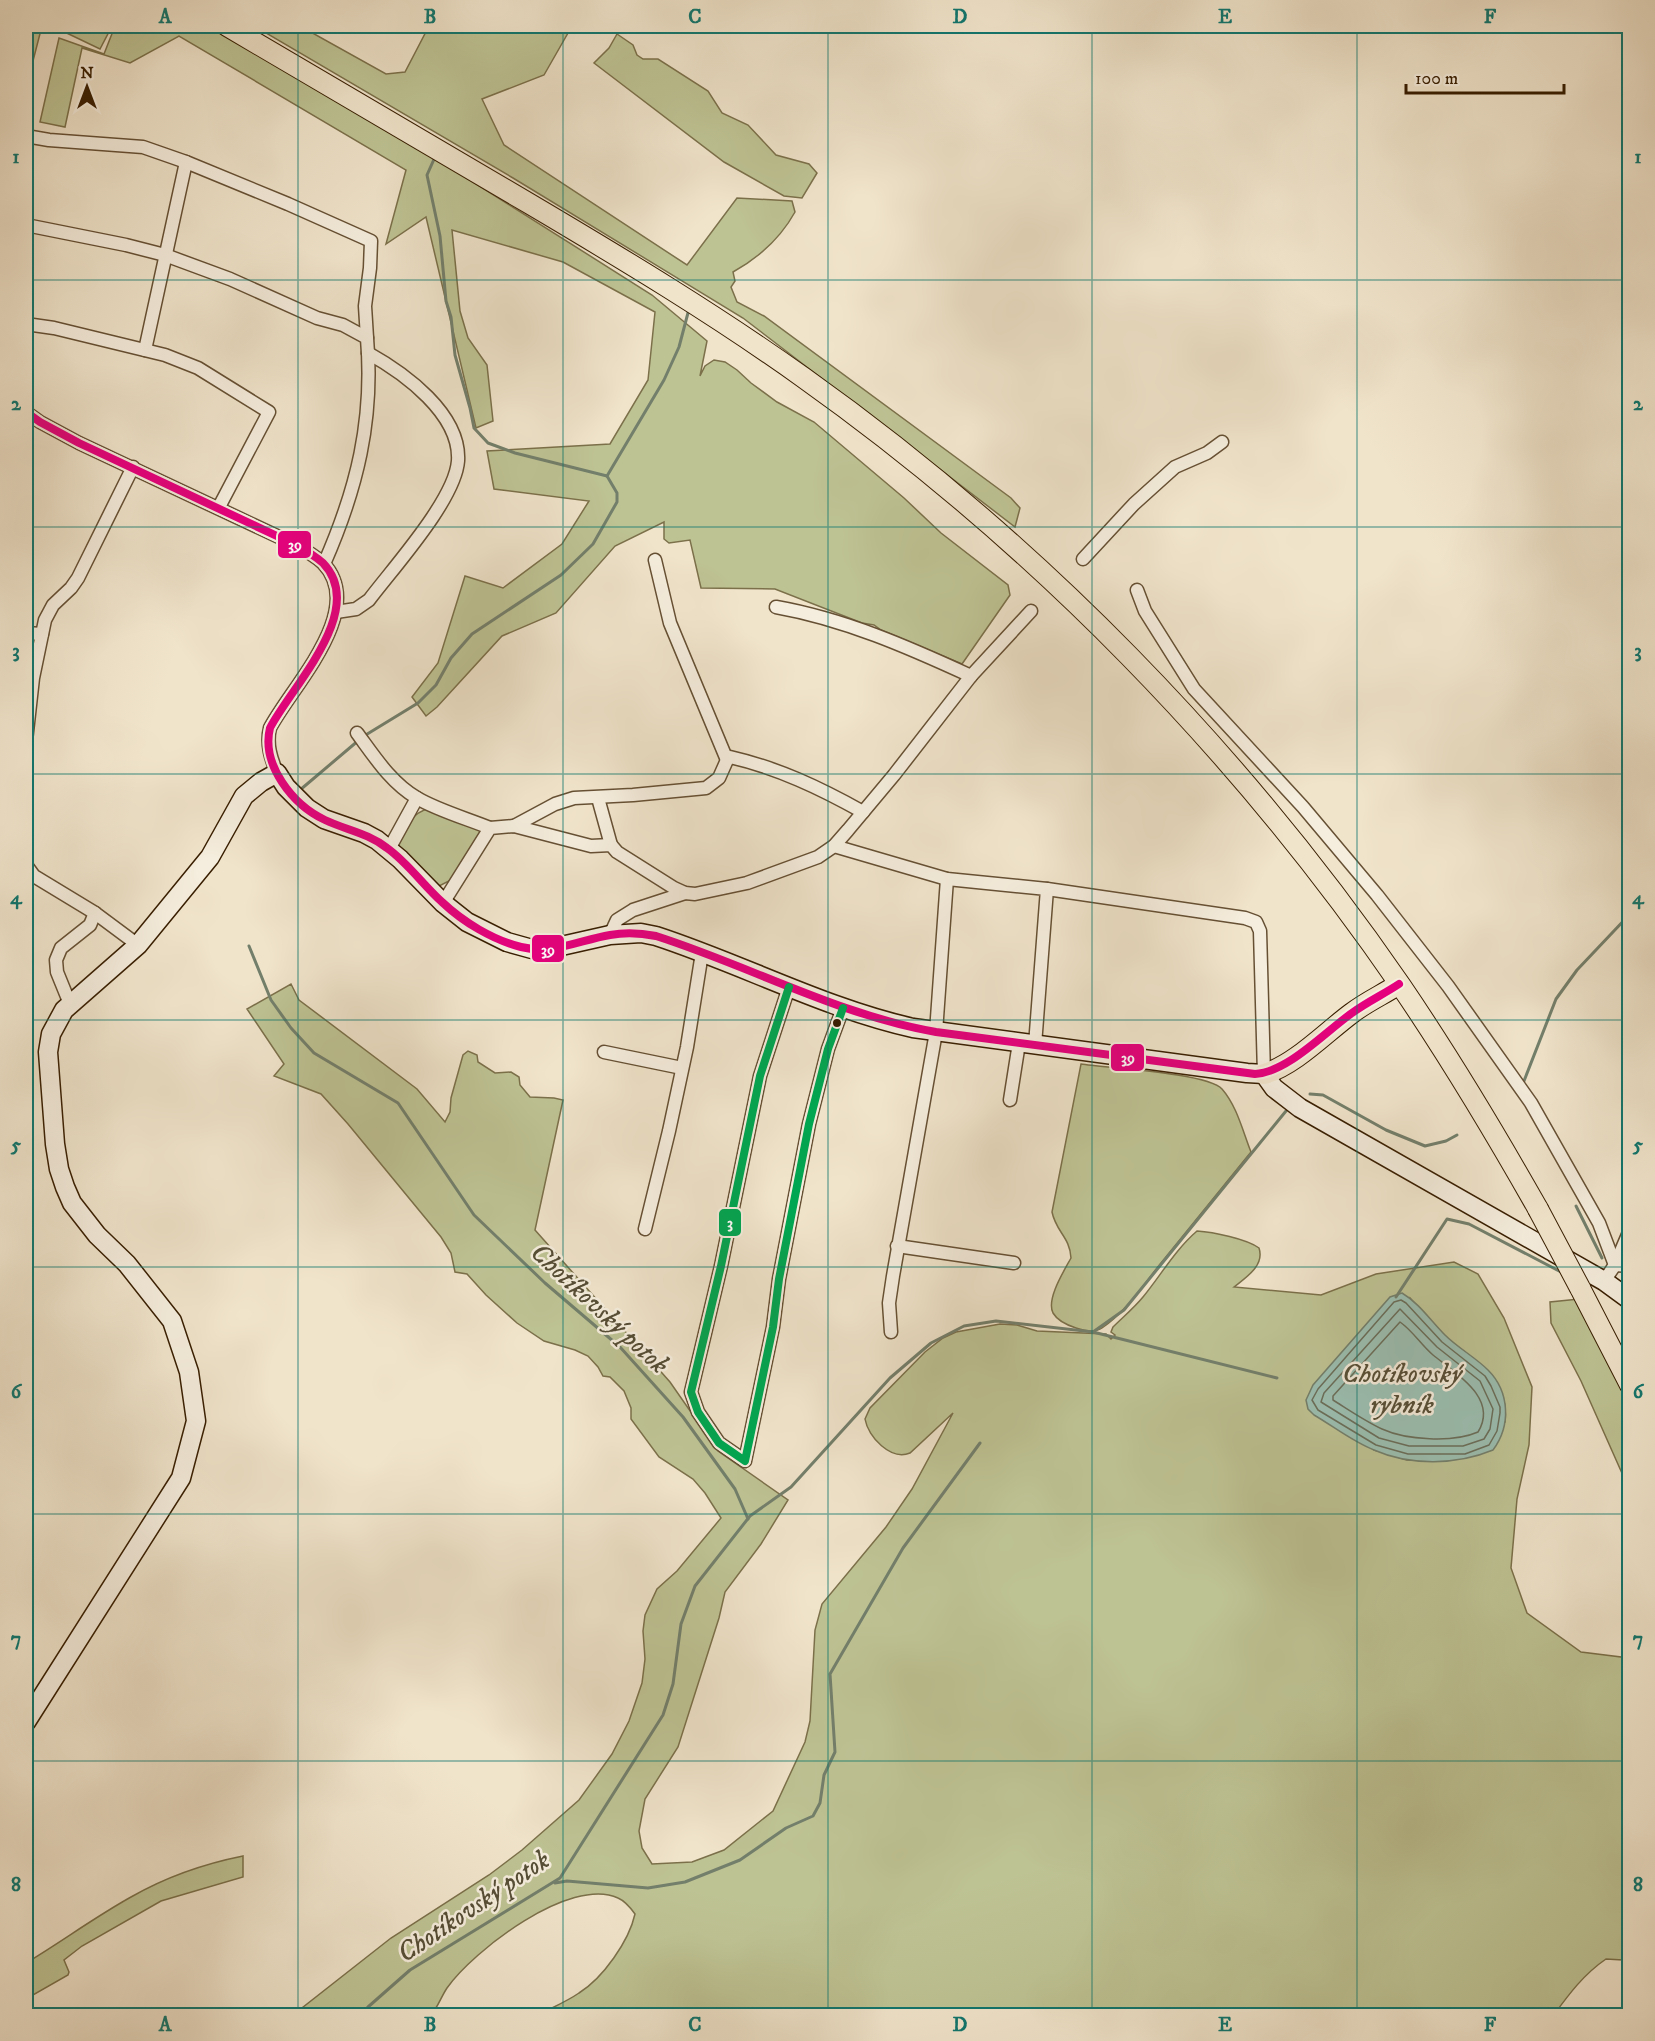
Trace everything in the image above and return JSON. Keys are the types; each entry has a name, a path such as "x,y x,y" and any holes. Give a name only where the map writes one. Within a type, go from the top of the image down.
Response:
{"main road":[{"path":"227,26 654,277 804,377 946,488 1054,584 1184,715 1298,848 1399,984 1474,1099 1538,1209 1629,1385"},
{"path":"1264,1074 1287,1063 1354,1011 1399,984"}],"street":[{"path":"26,136 49,140 143,147 186,162 371,241 365,306 369,383 363,444 350,498 324,564"},
{"path":"145,350 186,162"},
{"path":"26,225 165,255 230,279 317,318 343,325 367,338"},
{"path":"26,324 54,328 165,355 198,368 269,412 219,507"},
{"path":"336,612 356,609 369,600 436,512 450,487 458,462 456,447 446,416 408,379 368,353"},
{"path":"26,412 80,443 296,545 324,564 335,582 336,612 327,638 270,728 269,747 287,787 324,819 364,834 389,849 443,903 467,922 520,947 532,949 556,948 625,933 656,936 843,1008 890,1023 936,1032 1264,1074"},
{"path":"1083,559 1134,504 1175,467 1207,453 1222,442"},
{"path":"26,741 28,701 48,614 78,578 133,467"},
{"path":"655,560 670,623 727,760"},
{"path":"1137,590 1145,611 1194,689 1303,807 1377,895 1448,986 1531,1103 1599,1223 1615,1265"},
{"path":"776,607 814,614 867,632 971,676"},
{"path":"610,935 617,920 633,910 686,893 713,892 747,883 818,857 834,846 894,776 971,676 1031,611"},
{"path":"26,633 42,634"},
{"path":"360,737 390,775 417,798 490,828 514,826 591,846 611,844"},
{"path":"514,826 555,804 574,798 598,798 706,788 719,778 730,757 780,771 819,788 863,812"},
{"path":"26,1722 181,1478 196,1421 189,1372 172,1321 128,1264 97,1235 72,1203 59,1169 48,1052 51,1034 57,1019 70,1004 138,945 210,857 244,796 261,782 287,787"},
{"path":"389,849 417,798"},
{"path":"598,798 611,844 617,852 686,893"},
{"path":"443,903 490,828"},
{"path":"834,846 947,879 1047,889 1251,919 1256,922 1260,931 1264,1074 1274,1088 1300,1108 1604,1281 1629,1300"},
{"path":"26,865 34,876 95,913 138,945"},
{"path":"891,1332 890,1304 897,1246 920,1131 936,1032 947,879"},
{"path":"1010,1100 1027,1044 1047,889"},
{"path":"70,1004 57,972 56,960 61,948 90,925 95,913"},
{"path":"645,1229 682,1068 702,953"},
{"path":"789,987 760,1076 721,1266 691,1392 698,1412 720,1443 745,1461 773,1327 779,1280 809,1124 828,1049 843,1008"},
{"path":"603,1052 682,1068"},
{"path":"1604,1281 1615,1265 1629,1230"},
{"path":"897,1246 1014,1263"},
{"path":"1615,1265 1629,1266"}],"green space":[{"path":"26,26 42,26 26,88"},
{"path":"52,26 112,26 100,49"},
{"path":"115,26 210,26 397,134 652,295 707,341 700,376 705,366 714,360 725,362 777,402 814,422 904,498 941,533 1008,585 1010,595 962,664 874,625 862,623 775,589 701,588 690,540 669,543 664,539 664,522 615,546 556,613 502,636 426,716 412,697 438,663 465,576 503,588 562,544 589,501 494,489 487,451 610,444 648,380 655,312 563,262 452,230 460,311 468,338 487,365 493,421 476,428 426,217 386,244 406,170 179,36 130,63 82,48 65,127 40,122 59,38 104,54"},
{"path":"254,26 300,26 386,74 405,72 429,26 572,26 544,75 482,99 504,145 687,265 737,198 792,201 795,212 783,231 761,254 733,272 735,281 731,287 737,302 764,316 1011,498 1020,508 1015,527 743,318 513,178"},
{"path":"617,34 633,45 637,55 643,59 658,59 708,91 722,113 748,125 776,155 809,164 817,173 802,198 784,196 724,162 594,63 609,48"},
{"path":"430,808 480,829 481,833 451,880 439,886 398,846 402,833 413,817"},
{"path":"291,984 299,1000 417,1089 445,1122 450,1112 451,1098 463,1055 468,1051 477,1055 478,1062 495,1073 511,1072 519,1077 520,1085 530,1097 563,1100 535,1230 670,1382 718,1451 788,1500 761,1544 725,1592 719,1618 678,1747 645,1799 639,1831 642,1848 652,1864 692,1862 724,1850 773,1811 805,1742 810,1721 815,1630 822,1604 886,1527 912,1489 953,1413 910,1453 903,1455 888,1451 882,1446 871,1433 865,1419 870,1408 925,1352 943,1338 956,1332 1000,1324 1017,1325 1037,1331 1106,1334 1111,1339 1115,1335 1111,1332 1113,1327 1140,1301 1175,1254 1197,1231 1230,1236 1259,1248 1257,1266 1234,1287 1321,1295 1376,1274 1454,1262 1478,1274 1504,1318 1532,1387 1529,1445 1517,1499 1511,1568 1527,1613 1581,1652 1629,1658 1630,1886 1623,1893 1629,1899 1629,1965 1623,1960 1606,1959 1584,1978 1553,2016 538,2015 588,1986 606,1969 627,1936 635,1914 621,1899 598,1894 575,1898 550,1907 500,1937 460,1973 447,1988 431,2015 293,2015 391,1938 489,1875 522,1850 579,1800 612,1754 629,1721 642,1683 645,1659 643,1631 645,1615 657,1589 677,1571 721,1518 693,1479 659,1457 631,1419 631,1408 624,1391 610,1377 603,1376 588,1356 544,1341 517,1323 467,1274 455,1272 451,1253 441,1237 321,1094 274,1076 284,1064 247,1009","holes":["1410,1298 1448,1339 1489,1373 1497,1383 1505,1407 1505,1422 1443,1461 1407,1460 1374,1450"]},
{"path":"1081,1064 1178,1075 1213,1083 1222,1089 1232,1103 1251,1152 1126,1306 1111,1322 1091,1331 1062,1322 1053,1313 1051,1307 1057,1285 1071,1258 1068,1245 1052,1212"},
{"path":"1579,1299 1629,1399 1629,1489 1581,1381 1551,1323 1550,1302"},
{"path":"243,1856 243,1877 161,1901 82,1946 64,1960 68,1975 26,1999 26,1963 104,1913 158,1883 185,1872"}],"water":[{"name":"Chotíkovský rybník","path":"1402,1293 1419,1307 1450,1340 1483,1365 1501,1388 1506,1409 1505,1420 1499,1441 1493,1450 1449,1461 1403,1459 1358,1443 1308,1409 1306,1400 1313,1385 1390,1297"}],"waterway":[{"path":"435,157 427,175 440,236 446,301 451,317 455,355 474,428 488,443 515,453 607,476"},
{"name":"Chotíkovský potok","path":"364,736 418,703 436,685 451,658 472,634 561,575 593,544 617,502 617,493 607,476 664,380 679,347 689,309"},
{"name":"Chotíkovský potok","path":"300,790 359,740"},
{"path":"1524,1081 1556,999 1577,970 1630,914"},
{"name":"Chotíkovský potok","path":"249,946 271,1000 291,1028 314,1053 398,1103 474,1215 545,1283 620,1347 683,1417 735,1489 748,1519"},
{"path":"1310,1094 1323,1095 1386,1130 1425,1146 1446,1141 1457,1135"},
{"path":"1093,1332 1124,1310 1286,1111"},
{"path":"1576,1206 1602,1258"},
{"path":"1396,1297 1447,1219 1469,1224 1563,1273"},
{"name":"Chotíkovský potok","path":"361,2016 410,1970 560,1878 663,1715 673,1684 681,1624 695,1586 750,1516 791,1487 890,1378 931,1343 964,1326 996,1321 1093,1332 1277,1378"},
{"path":"555,1883 567,1881 648,1888 685,1882 740,1860 786,1828 813,1816 820,1803 824,1775 835,1752 830,1674 903,1548 980,1443"}],"transit line":[{"name":"39","path":"26,412 79,443 296,545 323,563 335,582 337,603 332,625 322,647 270,728 268,742 275,769 291,794 313,813 380,843 402,860 450,909 469,923 500,940 521,947 544,949 616,934 633,933 656,936 829,1002 900,1024 936,1032 1255,1074 1268,1072 1293,1059 1352,1013 1399,984"},
{"name":"3","path":"789,987 760,1076 721,1266 691,1392 698,1412 719,1443 745,1461 773,1327 779,1279 809,1124 828,1049 843,1008"}]}
